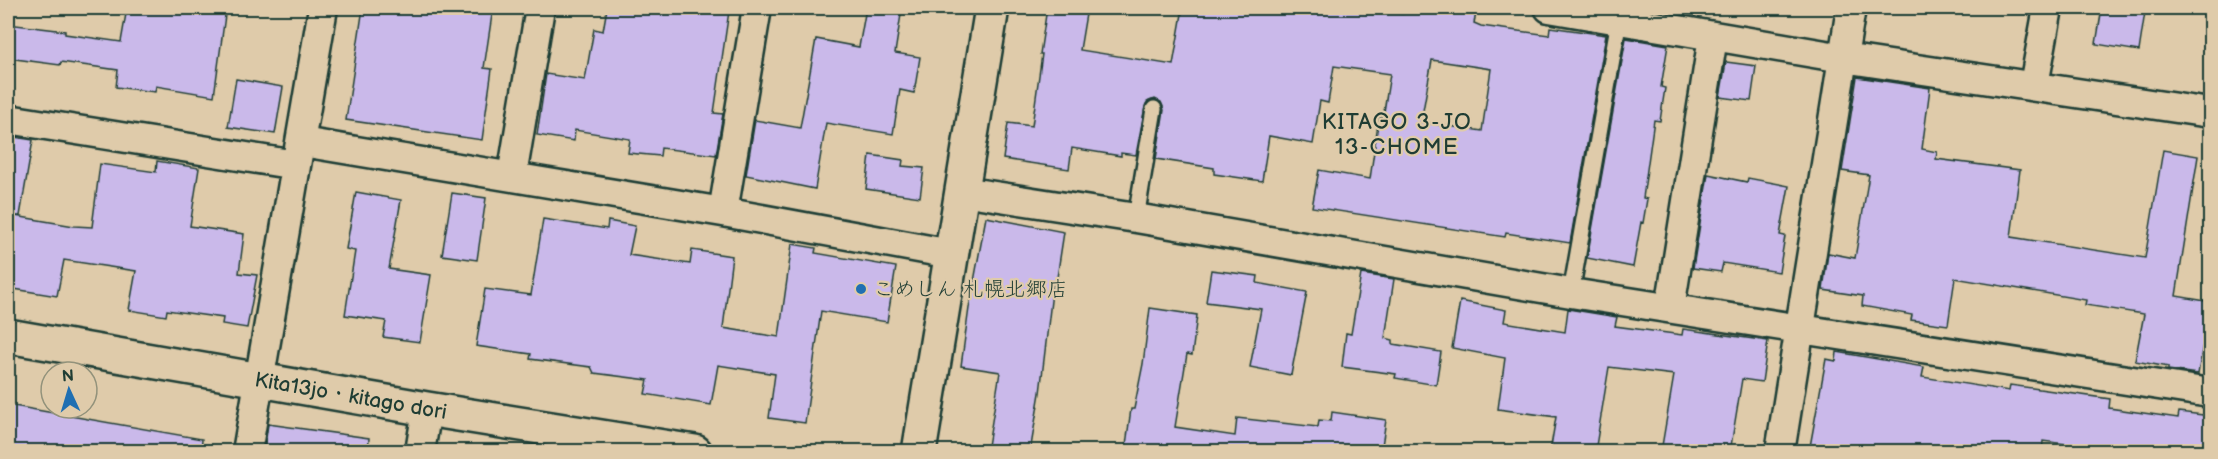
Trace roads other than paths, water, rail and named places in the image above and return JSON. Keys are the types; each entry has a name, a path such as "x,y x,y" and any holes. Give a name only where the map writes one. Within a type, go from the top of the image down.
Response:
{"main road":[{"path":"919,452 992,8"},
{"name":"Kita13jo・kitago dori","path":"8,336 427,409 606,444 695,452"}],"street":[{"path":"247,452 323,8"},
{"path":"512,176 540,8"},
{"path":"723,212 757,8"},
{"path":"1549,8 1843,58 2211,113"},
{"path":"1780,452 1851,8"},
{"path":"2034,85 2048,8"},
{"path":"1670,308 1713,37"},
{"path":"8,119 299,154 512,176 951,254"},
{"path":"962,191 1136,218 1571,292 2211,393"},
{"path":"420,452 427,409"}],"lane":[{"path":"1571,292 1619,20"},
{"path":"1136,218 1154,110"}],"place":[{"name":"こめしん 札幌北郷店","path":"861,289"}],"district":[{"name":"KITAGO 3-JO 13-CHOME","path":"1397,134"}]}
